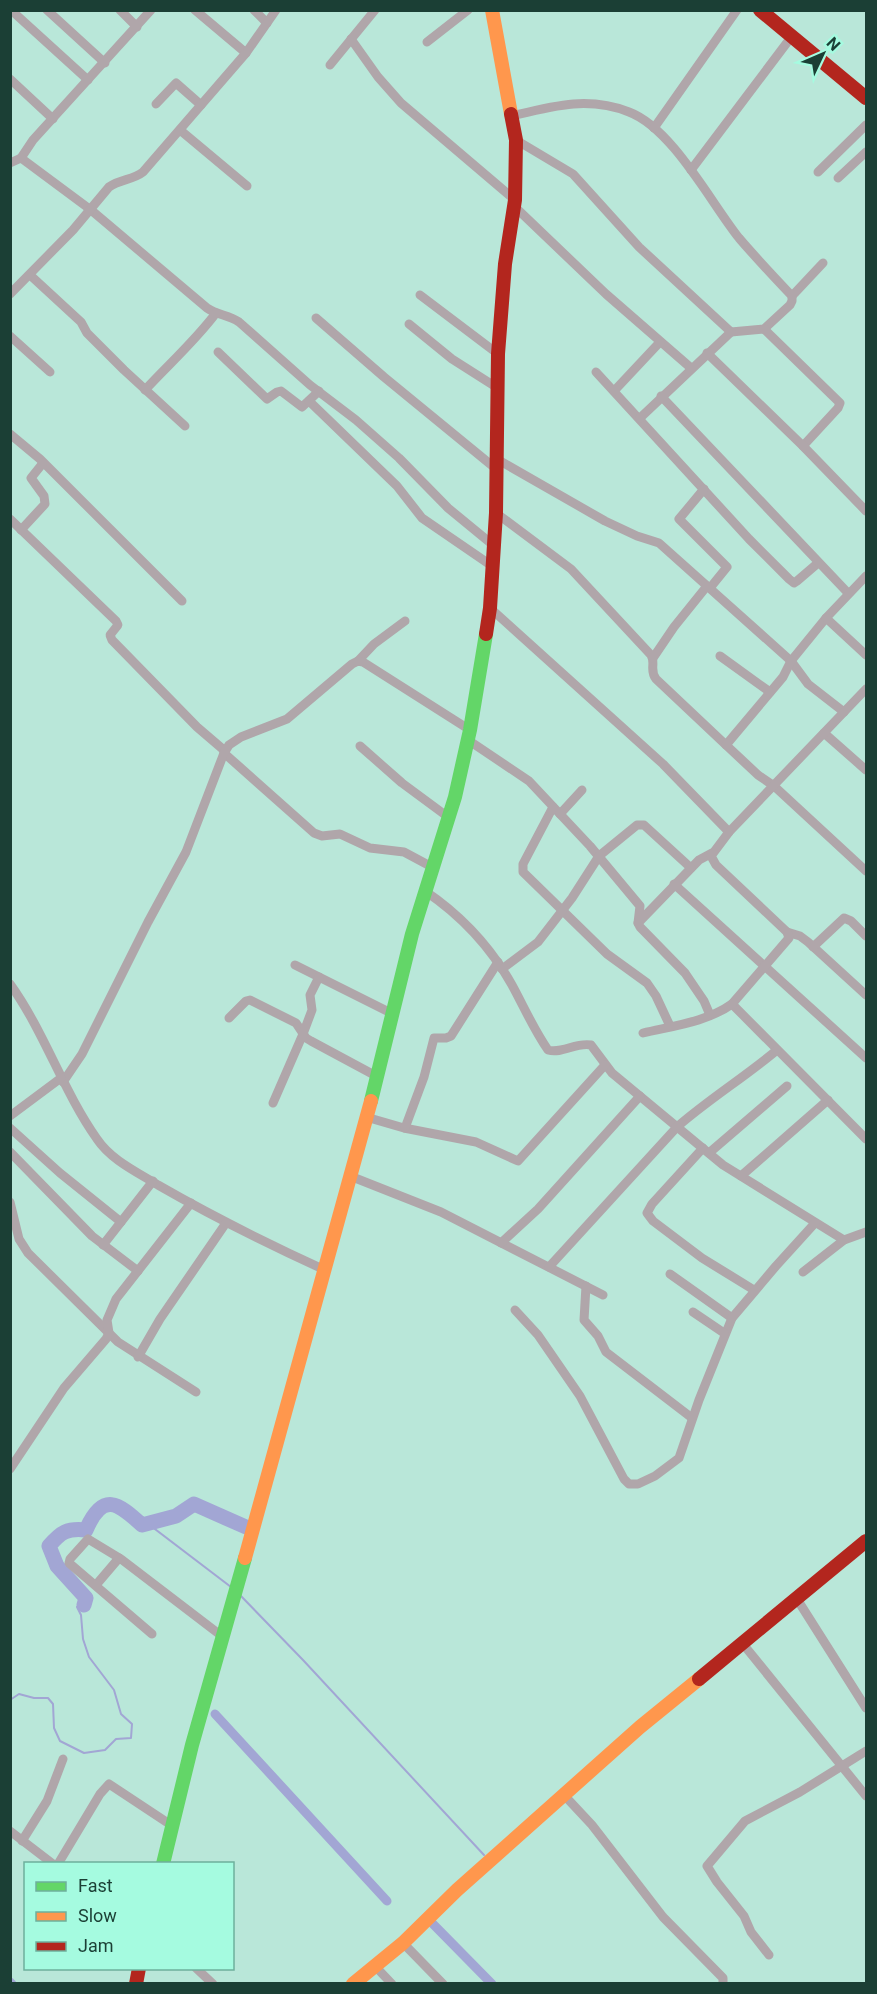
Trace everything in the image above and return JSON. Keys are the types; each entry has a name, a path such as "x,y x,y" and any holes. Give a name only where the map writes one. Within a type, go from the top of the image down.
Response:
{"street":[{"path":"11,10 88,80"},
{"path":"47,10 105,63"},
{"path":"120,10 137,27"},
{"path":"10,163 21,158 53,118 151,10"},
{"path":"195,10 246,53"},
{"path":"254,10 267,23"},
{"path":"10,294 91,210 109,187 143,172 246,53 276,10"},
{"path":"330,65 375,10"},
{"path":"427,42 468,10"},
{"path":"654,128 737,10"},
{"path":"760,10 867,98"},
{"path":"163,1862 192,1745 378,1077 412,934 455,797 469,735 490,608 496,513 495,463 498,411 496,387 505,264 514,203 516,140 496,15"},
{"path":"691,170 792,36"},
{"path":"351,39 378,77 401,103 514,203 606,294 691,368"},
{"path":"10,79 53,118"},
{"path":"156,104 176,83 201,105"},
{"path":"512,116 564,103 590,104 629,112 654,128 691,170 739,238 792,296"},
{"path":"818,172 867,125"},
{"path":"180,130 247,186"},
{"path":"516,140 573,174 639,247 731,332"},
{"path":"838,178 867,152"},
{"path":"21,158 91,210 207,308 239,322 399,458 448,508 493,545"},
{"path":"640,418 731,332 764,329 790,305 792,296 823,263"},
{"path":"30,275 81,322 91,338 185,426"},
{"path":"420,295 498,354"},
{"path":"145,390 190,345 216,313"},
{"path":"316,318 384,377 495,463 605,521 637,536 659,543 791,661 808,684 844,712"},
{"path":"409,324 452,359 496,387"},
{"path":"764,329 840,403 804,446"},
{"path":"10,336 50,372"},
{"path":"614,391 660,342"},
{"path":"218,352 267,399 279,391 302,407 319,391"},
{"path":"707,353 804,446 867,512"},
{"path":"596,372 792,582 797,581 818,563"},
{"path":"661,396 848,593"},
{"path":"309,401 397,486 422,518 492,566"},
{"path":"10,434 43,463 182,600"},
{"path":"21,530 45,504 44,496 31,478 43,463"},
{"path":"704,489 679,519 727,567 674,627 653,658 651,672 758,775 774,786 867,871"},
{"path":"496,513 583,580 653,658"},
{"path":"10,519 116,621 118,625 110,635 112,640 197,727 314,833 322,836 340,834 370,848 404,852 432,867"},
{"path":"726,745 783,677 791,661 826,618 867,576"},
{"path":"490,608 663,764 729,832"},
{"path":"826,618 867,655"},
{"path":"10,1116 62,1080 82,1054 186,852 224,752 241,736 287,719 358,661 374,644 405,621"},
{"path":"720,657 770,692"},
{"path":"358,661 363,662 469,735 529,781 599,856 640,906 638,923 685,973 704,1001 710,1015"},
{"path":"638,923 699,860 712,853 729,832 844,712 863,700 867,689"},
{"path":"824,733 867,770"},
{"path":"360,746 402,783 448,817"},
{"path":"582,790 556,811 522,868 525,874 607,954 647,983 656,996 670,1026"},
{"path":"405,1128 424,1077 434,1038 451,1036 500,966 538,942 563,910 599,856 641,824 650,829 691,868"},
{"path":"712,853 711,860 787,932 800,936 867,995"},
{"path":"674,884 867,1058"},
{"path":"425,891 460,918 476,934 500,966 548,1050 555,1052 587,1044 593,1048 604,1065 706,1150 741,1176 844,1240"},
{"path":"813,947 842,918 847,918 867,936"},
{"path":"643,1033 710,1015 732,1004 789,938 787,932"},
{"path":"295,965 393,1014"},
{"path":"273,1103 312,1010 310,995 318,977"},
{"path":"10,984 62,1080 96,1139 105,1150 153,1182 226,1223 325,1270"},
{"path":"229,1018 246,1001 250,1000 296,1023 311,1041 378,1077"},
{"path":"732,1004 867,1139"},
{"path":"549,1267 677,1127 698,1109 748,1075 777,1050"},
{"path":"366,1117 405,1128 476,1142 518,1161 604,1065"},
{"path":"754,1290 702,1258 649,1216 648,1210 706,1150 787,1086"},
{"path":"501,1242 538,1209 640,1096"},
{"path":"741,1176 828,1100"},
{"path":"10,1128 60,1173 121,1222"},
{"path":"10,1152 92,1236 138,1271"},
{"path":"351,1176 441,1212 603,1295"},
{"path":"103,1245 153,1182"},
{"path":"10,1202 21,1246 125,1348 196,1392"},
{"path":"10,1469 64,1388 106,1339 109,1333 107,1320 116,1299 191,1203"},
{"path":"138,1357 160,1319 226,1223"},
{"path":"515,1310 538,1335 580,1396 619,1470 629,1484 638,1484 655,1476 679,1458 724,1333 732,1318 754,1290 815,1223"},
{"path":"803,1272 844,1240 867,1232"},
{"path":"670,1274 732,1318"},
{"path":"586,1286 584,1320 598,1336 606,1353 693,1418"},
{"path":"693,1312 724,1333"},
{"path":"152,1634 70,1564 70,1559 90,1539 119,1557 223,1637"},
{"path":"352,1983 403,1943 640,1727 867,1541"},
{"path":"96,1585 119,1557"},
{"path":"797,1599 867,1708"},
{"path":"743,1644 867,1796"},
{"path":"769,1955 707,1866 745,1821 801,1792 867,1751"},
{"path":"22,1841 47,1801 63,1759"},
{"path":"59,1862 100,1794 109,1784 171,1826"},
{"path":"564,1795 592,1825 648,1900 723,1978 723,1983"},
{"path":"10,1831 52,1862"},
{"path":"403,1943 442,1983"},
{"path":"374,1965 392,1983"},
{"path":"198,1970 213,1983"}],"waterway":[{"path":"84,1605 86,1598 57,1566 49,1546 65,1532 86,1530 92,1518 105,1505 126,1511 142,1525 176,1516 194,1504 246,1527"},
{"path":"147,1523 231,1587"},
{"path":"240,1595 484,1855"},
{"path":"10,1700 19,1694 34,1698 48,1698 53,1704 54,1728 60,1741 84,1753 105,1750 116,1739 131,1738 132,1724 121,1714 114,1690 89,1657 83,1639 81,1615 77,1607 84,1605"},
{"path":"215,1714 387,1901"},
{"path":"433,1924 492,1984"}],"traffic: fast":[{"path":"371,1101 412,934 455,797 470,730 486,634"},
{"path":"163,1862 192,1745 245,1558"}],"traffic: slow":[{"path":"492,10 511,114"},
{"path":"245,1558 371,1101"},
{"path":"353,1984 403,1943 457,1890 640,1727 699,1679"}],"traffic: jam":[{"path":"760,10 866,98"},
{"path":"486,634 490,608 496,513 498,354 505,264 515,200 516,140 511,114"},
{"path":"699,1679 866,1541"},
{"path":"136,1984 139,1970"}]}
